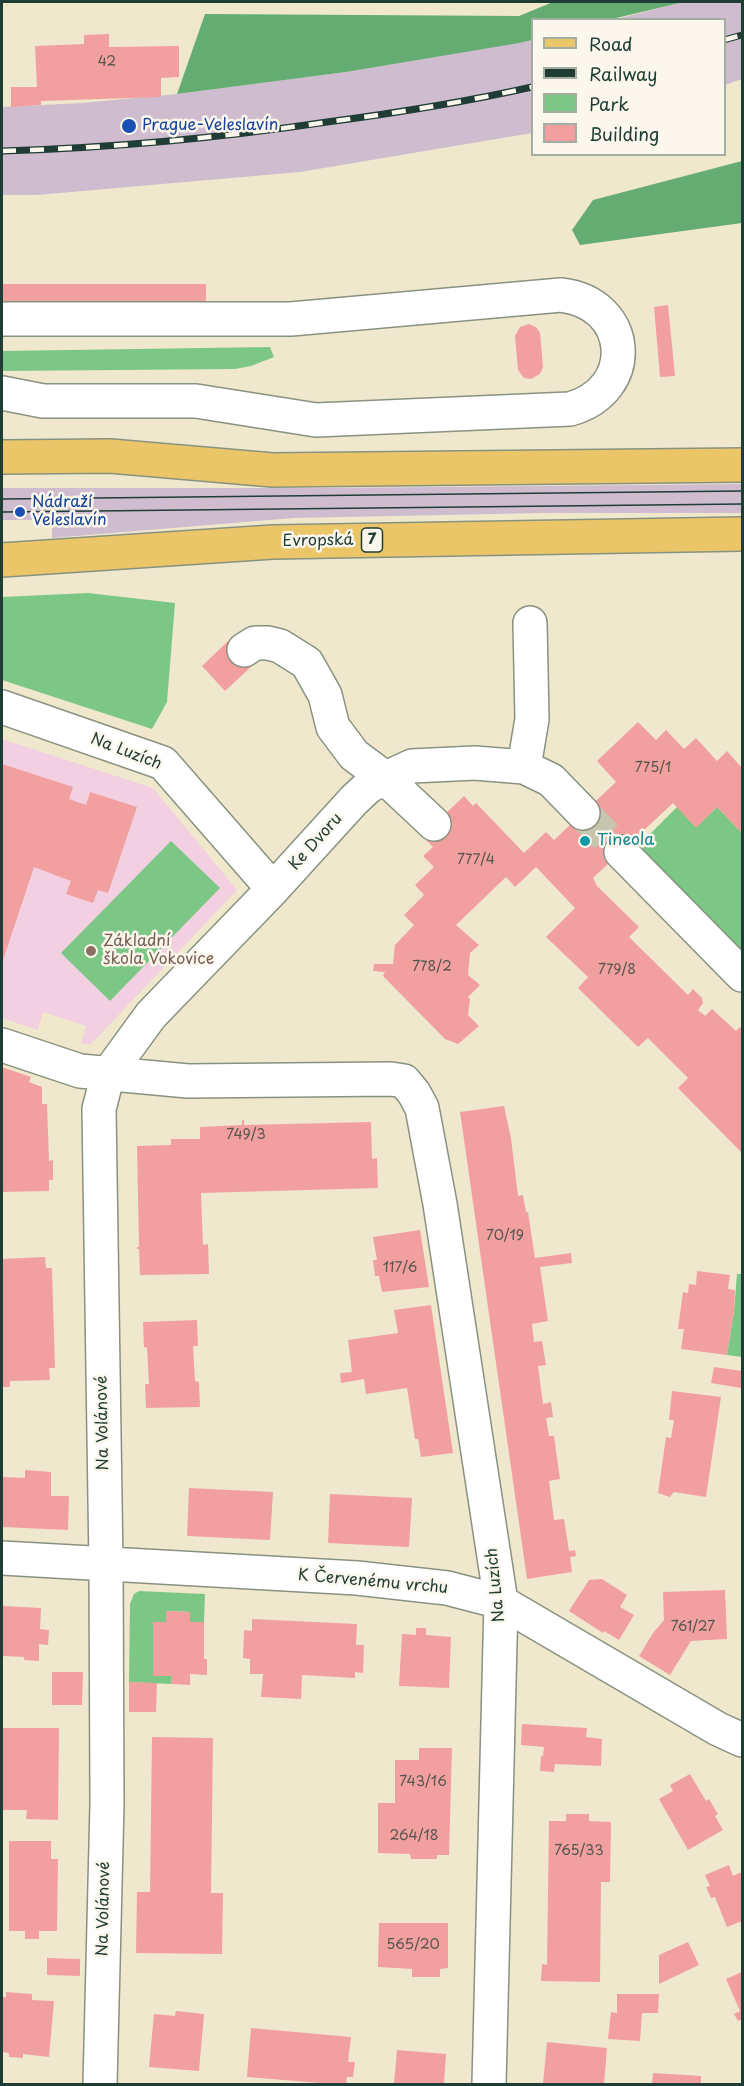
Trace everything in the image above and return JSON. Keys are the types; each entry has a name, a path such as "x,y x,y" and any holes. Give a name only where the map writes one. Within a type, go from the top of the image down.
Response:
{"main road":[{"path":"2,457 110,456 273,470 742,465"},
{"name":"Evropská","path":"2,560 273,542 742,534"}],"street":[{"path":"2,319 291,319 561,296 587,302 599,310 614,331 618,354 614,375 605,390 589,402 570,409 316,420 196,401 43,400 2,393"},
{"path":"524,767 532,719 530,623"},
{"path":"244,650 255,643 268,643 280,646 307,663 325,694 333,727 354,755 385,778 434,824"},
{"name":"Na Luzích","path":"2,707 163,763 273,889"},
{"name":"Ke Dvoru","path":"108,1074 151,1015 369,786 412,766 475,763 524,767 551,780 583,813"},
{"path":"621,852 742,975"},
{"path":"2,1045 80,1071 108,1074"},
{"name":"Na Luzích","path":"108,1074 188,1081 391,1079 404,1081 422,1108 440,1204 501,1602 489,2085"},
{"name":"Na Volánové","path":"100,2085 107,1804 99,1109 108,1074"},
{"name":"K Červenému vrchu","path":"2,1558 357,1578 447,1588 501,1602 718,1729 742,1740"}],"shaded area":[{"path":"684,2 742,2 742,79 726,85 726,18 620,18"},
{"path":"531,40 531,133 300,172 37,195 2,195 2,107 82,103 177,94 346,72"},
{"path":"742,484 742,513 544,513 294,518 52,538 52,520 2,520 2,488"},
{"name":"Základní škola Vokovice","path":"2,739 153,788 237,890 91,1044 81,1044 86,1026 43,1012 38,1030 2,1018"}],"green space":[{"path":"553,2 684,2 616,18 531,18 531,40 519,43 346,72 177,94 205,14 519,16"},
{"path":"742,161 742,223 580,245 572,230 593,200"},
{"path":"270,347 274,357 251,366 235,369 2,371 2,351"},
{"path":"88,593 175,603 167,702 152,729 2,680 2,597"},
{"path":"677,807 696,827 717,807 742,833 742,991 719,974 622,869 651,840 648,836"},
{"path":"171,841 220,888 110,1001 61,953"},
{"path":"737,1274 742,1274 742,1357 727,1355"},
{"path":"139,1591 205,1594 204,1622 190,1622 190,1612 167,1611 166,1622 153,1622 153,1676 172,1676 171,1684 129,1682 130,1604 134,1594"}],"building":[{"path":"109,34 109,47 179,46 179,77 161,78 161,97 41,101 41,105 11,107 11,87 37,87 35,46 84,44 84,35"},
{"path":"2,284 206,284 206,302 2,302"},
{"path":"668,305 675,376 660,377 654,307"},
{"path":"529,324 536,327 540,333 543,367 540,374 531,379 524,378 518,370 515,336 520,327"},
{"path":"228,641 252,666 225,691 202,666"},
{"path":"638,722 656,740 666,730 684,749 696,738 717,761 727,751 742,768 742,833 717,807 696,828 673,803 593,878 597,886 639,927 629,937 688,995 693,989 702,998 703,1003 698,1010 705,1016 712,1009 736,1031 740,1027 742,1030 742,1153 678,1088 688,1078 648,1038 638,1047 578,988 588,977 546,937 575,908 536,867 515,887 506,877 456,925 479,945 470,953 468,975 480,985 468,997 470,999 468,1015 479,1026 458,1044 445,1039 383,976 385,972 373,971 374,964 393,964 395,945 414,925 404,915 424,895 415,885 434,867 423,856 433,847 422,836 464,796 473,806 476,803 524,853 546,832 554,840 616,782 597,761"},
{"path":"2,764 73,787 69,799 86,805 90,792 137,807 108,893 98,890 93,903 66,894 71,881 34,867 2,963"},
{"path":"2,1067 31,1077 29,1082 42,1087 42,1104 47,1104 49,1161 53,1160 53,1180 49,1180 49,1191 2,1192"},
{"path":"504,1106 511,1138 518,1196 523,1195 526,1212 528,1212 535,1258 571,1253 572,1263 540,1267 548,1321 532,1324 534,1342 542,1341 546,1365 538,1366 543,1404 551,1402 553,1417 546,1418 549,1436 554,1436 560,1479 549,1481 554,1520 564,1519 569,1551 575,1550 576,1556 570,1557 572,1572 527,1579 460,1112"},
{"path":"242,1120 244,1120 244,1125 371,1122 372,1159 377,1158 378,1188 201,1193 203,1245 208,1244 209,1274 140,1275 139,1249 137,1249 139,1247 137,1146 171,1145 171,1139 200,1139 200,1127 242,1125"},
{"path":"420,1230 429,1287 382,1292 379,1276 375,1276 373,1260 377,1260 373,1237"},
{"path":"45,1257 46,1268 52,1268 55,1368 49,1368 50,1380 10,1381 10,1387 2,1387 2,1259"},
{"path":"697,1271 730,1275 728,1289 735,1290 727,1355 681,1349 684,1329 678,1329 683,1292 688,1293 689,1284 696,1285"},
{"path":"431,1305 453,1453 421,1457 418,1439 415,1439 407,1388 366,1394 364,1379 341,1383 340,1373 352,1372 348,1340 398,1333 394,1310"},
{"path":"197,1320 198,1346 193,1346 195,1381 199,1382 200,1407 146,1408 145,1384 149,1384 143,1322"},
{"path":"714,1367 742,1371 741,1388 711,1383"},
{"path":"672,1391 721,1397 706,1497 674,1492 670,1497 658,1493 666,1437 671,1438 674,1420 669,1420"},
{"path":"25,1470 51,1472 51,1496 69,1496 68,1530 2,1527 2,1477 25,1478"},
{"path":"189,1488 273,1492 270,1540 187,1536"},
{"path":"330,1494 412,1498 409,1547 328,1543"},
{"path":"602,1579 627,1595 620,1607 634,1615 619,1640 604,1631 603,1633 569,1611 589,1580"},
{"path":"725,1590 727,1639 691,1641 670,1675 639,1656 664,1620 663,1592"},
{"path":"2,1606 41,1608 40,1629 49,1630 48,1645 39,1644 39,1661 24,1660 24,1657 2,1656"},
{"path":"166,1611 190,1612 190,1622 204,1622 204,1659 207,1659 207,1675 190,1674 190,1685 171,1684 172,1676 153,1676 153,1622 166,1622"},
{"path":"252,1619 357,1624 356,1645 364,1645 363,1673 355,1672 355,1678 302,1675 301,1699 261,1697 263,1674 250,1674 250,1659 243,1658 244,1630 252,1631"},
{"path":"416,1628 426,1628 426,1635 451,1637 449,1688 399,1686 402,1634 416,1635"},
{"path":"52,1672 83,1672 82,1705 52,1705"},
{"path":"129,1682 157,1683 156,1712 129,1712"},
{"path":"522,1724 587,1728 586,1737 602,1739 601,1766 555,1764 554,1772 540,1771 544,1747 521,1745"},
{"path":"3,1728 59,1728 58,1820 26,1819 27,1810 3,1810"},
{"path":"152,1737 213,1738 211,1893 223,1893 222,1954 136,1953 137,1892 150,1892"},
{"path":"419,1748 452,1748 449,1855 437,1855 437,1859 411,1859 410,1854 378,1853 378,1803 395,1803 395,1760 419,1760"},
{"path":"690,1774 706,1801 709,1799 718,1814 715,1816 723,1830 688,1850 659,1799 673,1791 670,1785"},
{"path":"566,1814 589,1814 589,1821 611,1822 610,1882 601,1882 600,1982 541,1981 542,1964 547,1965 549,1821 566,1821"},
{"path":"9,1841 51,1841 51,1859 58,1859 57,1931 39,1931 39,1939 25,1939 25,1931 9,1931"},
{"path":"729,1865 733,1876 742,1872 742,1921 727,1927 715,1897 711,1898 706,1887 710,1886 705,1875"},
{"path":"379,1923 448,1923 448,1968 440,1969 440,1977 412,1977 412,1969 378,1967"},
{"path":"688,1942 699,1965 659,1984 659,1955"},
{"path":"47,1958 80,1959 80,1976 47,1975"},
{"path":"742,1972 742,2019 738,2021 734,2014 740,2011 726,1979"},
{"path":"6,1992 32,1994 32,2000 54,2001 49,2057 23,2054 23,2058 9,2057 9,2053 2,2052 2,1997 6,1997"},
{"path":"617,1994 659,1994 658,2013 642,2013 640,2041 608,2039 611,2012 617,2013"},
{"path":"176,2011 204,2014 199,2071 149,2067 154,2014 175,2016"},
{"path":"251,2028 351,2037 348,2062 355,2062 353,2077 347,2077 346,2084 333,2084 247,2077"},
{"path":"547,2042 607,2048 604,2084 543,2084"},
{"path":"397,2050 446,2054 444,2084 394,2084"},
{"path":"653,2073 701,2076 701,2084 652,2084"}],"tunnel":[{"path":"583,813 621,852"}],"tram line":[{"path":"2,499 742,491"},
{"path":"2,512 742,504"}],"railway":[{"path":"726,39 742,35"},
{"path":"2,151 124,145 246,133 405,111 531,87"}],"place":[{"name":"Prague-Veleslavín","path":"129,126"},
{"name":"Nádraží Veleslavín","path":"20,512"},
{"name":"Tineola","path":"585,841"},
{"name":"Základní škola Vokovice","path":"91,951"}]}
